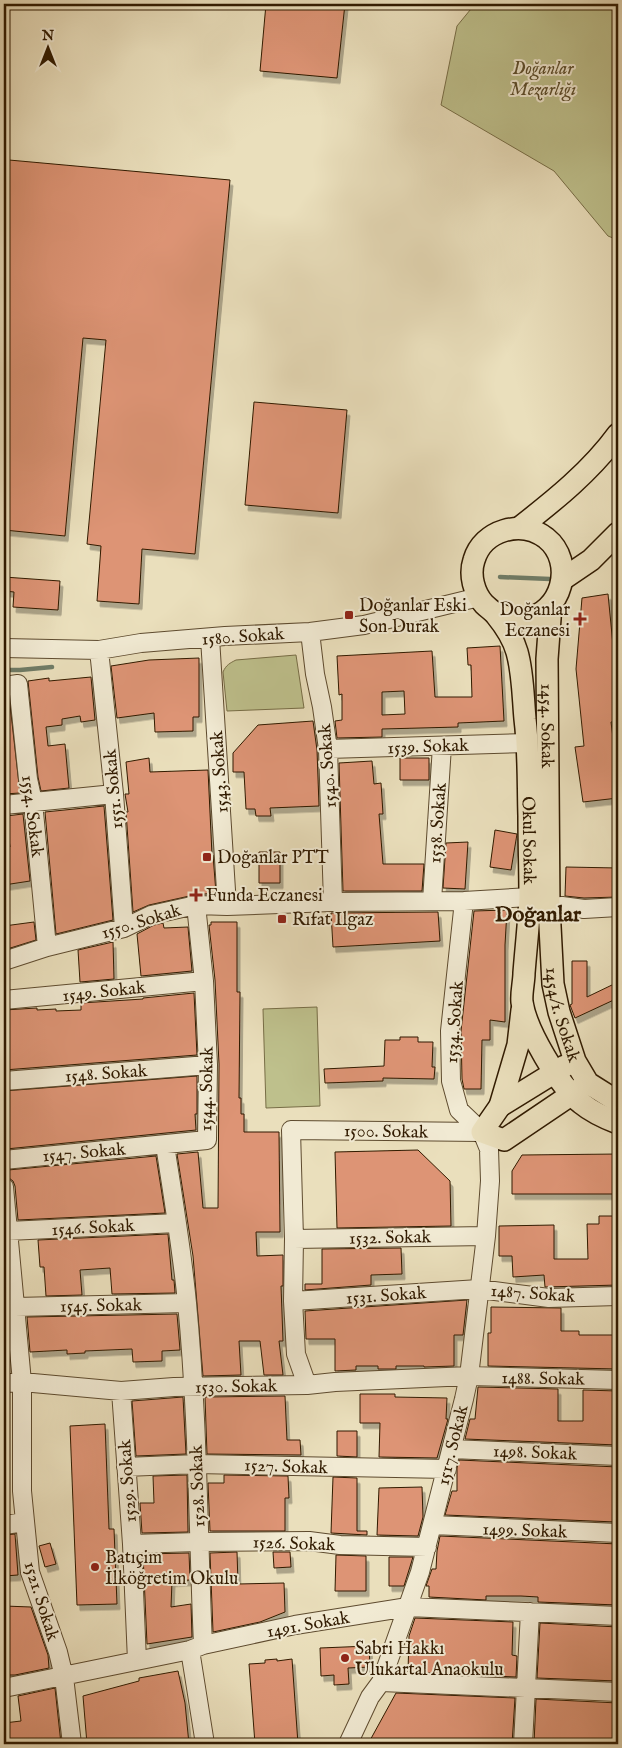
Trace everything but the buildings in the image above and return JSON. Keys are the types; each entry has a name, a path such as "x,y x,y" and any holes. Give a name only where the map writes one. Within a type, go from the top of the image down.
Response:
{"main road":[{"path":"519,528 551,503 590,468 618,434"},
{"path":"519,528 534,531 547,538 557,550 562,564 563,578 559,593 550,605 538,614 524,619 509,618 495,613 483,604 475,591 472,576 474,561 480,547 491,537 504,530 519,528"},
{"path":"563,578 592,560 618,533"},
{"name":"1454. Sokak","path":"549,907 547,659 550,605"},
{"name":"Okul Sokak","path":"495,613 508,631 517,650 528,743 530,897 522,1002 531,1029 554,1073 580,1089 582,1104 601,1116 618,1123"},
{"name":"1454/1. Sokak","path":"549,907 553,984 559,1012 575,1061 580,1089 618,1102"},
{"path":"522,1002 518,1045 500,1106 482,1132 504,1140 580,1089"},
{"path":"500,1106 575,1061"}],"street":[{"name":"1580. Sokak","path":"4,648 99,650 140,644 210,638 310,632 364,625 479,596"},
{"name":"1540. Sokak","path":"310,632 328,748 333,902"},
{"name":"1543. Sokak","path":"210,638 227,906"},
{"name":"1551. Sokak","path":"99,650 114,794 124,928"},
{"name":"1554. Sokak","path":"11,685 32,802 47,947"},
{"name":"1539. Sokak","path":"328,748 528,743"},
{"name":"1538. Sokak","path":"432,901 442,746"},
{"path":"4,805 114,794"},
{"path":"530,897 549,907 562,906 584,909 618,907"},
{"name":"1550. Sokak","path":"4,960 124,928 151,915 196,905 464,901 530,897"},
{"name":"1534. Sokak","path":"464,901 450,1031 450,1081 459,1110 482,1132"},
{"name":"1544. Sokak","path":"165,1145 207,1140 208,1065 204,981 196,905"},
{"name":"1549. Sokak","path":"4,1000 204,981"},
{"name":"1548. Sokak","path":"4,1080 208,1065"},
{"name":"1500. Sokak","path":"294,1238 291,1130 482,1132"},
{"name":"1517. Sokak","path":"348,1744 370,1697 381,1682 408,1607 427,1547 468,1376 486,1236 490,1181 489,1149 482,1132"},
{"path":"165,1145 187,1303 193,1387"},
{"name":"1547. Sokak","path":"4,1160 165,1145"},
{"name":"1521. Sokak","path":"4,1187 22,1382 22,1491 30,1572 58,1652 64,1677 72,1744"},
{"name":"1546. Sokak","path":"8,1231 177,1223"},
{"name":"1532. Sokak","path":"294,1238 486,1236"},
{"path":"294,1238 293,1301 296,1354 306,1385"},
{"name":"1487. Sokak","path":"479,1289 549,1298 618,1296"},
{"name":"1531. Sokak","path":"293,1301 479,1289"},
{"name":"1545. Sokak","path":"15,1307 187,1303"},
{"name":"1488. Sokak","path":"468,1376 618,1380"},
{"name":"1530. Sokak","path":"4,1383 22,1382 121,1390 306,1385 468,1376"},
{"name":"1528. Sokak","path":"193,1387 197,1464 198,1542 196,1647 205,1744"},
{"name":"1529. Sokak","path":"121,1390 132,1544 136,1661"},
{"name":"1498. Sokak","path":"451,1449 618,1456"},
{"name":"1527. Sokak","path":"126,1467 197,1464 447,1469"},
{"path":"4,1525 25,1522"},
{"name":"1499. Sokak","path":"432,1525 618,1533"},
{"name":"1526. Sokak","path":"132,1544 309,1541 340,1545 427,1547"},
{"name":"1491. Sokak","path":"4,1688 64,1677 295,1625 408,1607 618,1616"},
{"path":"523,1744 530,1612"},
{"path":"381,1682 618,1692"}],"green space":[{"name":"Doğanlar Mezarlığı","path":"475,4 618,4 618,240 608,236 554,171 441,105 457,26"},
{"path":"296,655 304,708 227,711 223,672 228,664 236,660"},
{"path":"317,1007 320,1106 266,1108 263,1009"}],"waterway":[{"path":"500,577 550,579"},
{"path":"4,670 52,667"}],"place":[{"name":"Doğanlar Eski Son Durak","path":"349,615"},
{"name":"Doğanlar Eczanesi","path":"580,619"},
{"name":"Doğanlar PTT","path":"207,857"},
{"name":"Funda Eczanesi","path":"196,895"},
{"name":"Rıfat Ilgaz","path":"282,919"},
{"name":"Batıçim İlköğretim Okulu","path":"95,1567"},
{"name":"Sabri Hakkı Ulukartal Anaokulu","path":"345,1658"}],"district":[{"name":"Doğanlar","path":"538,913"}]}
